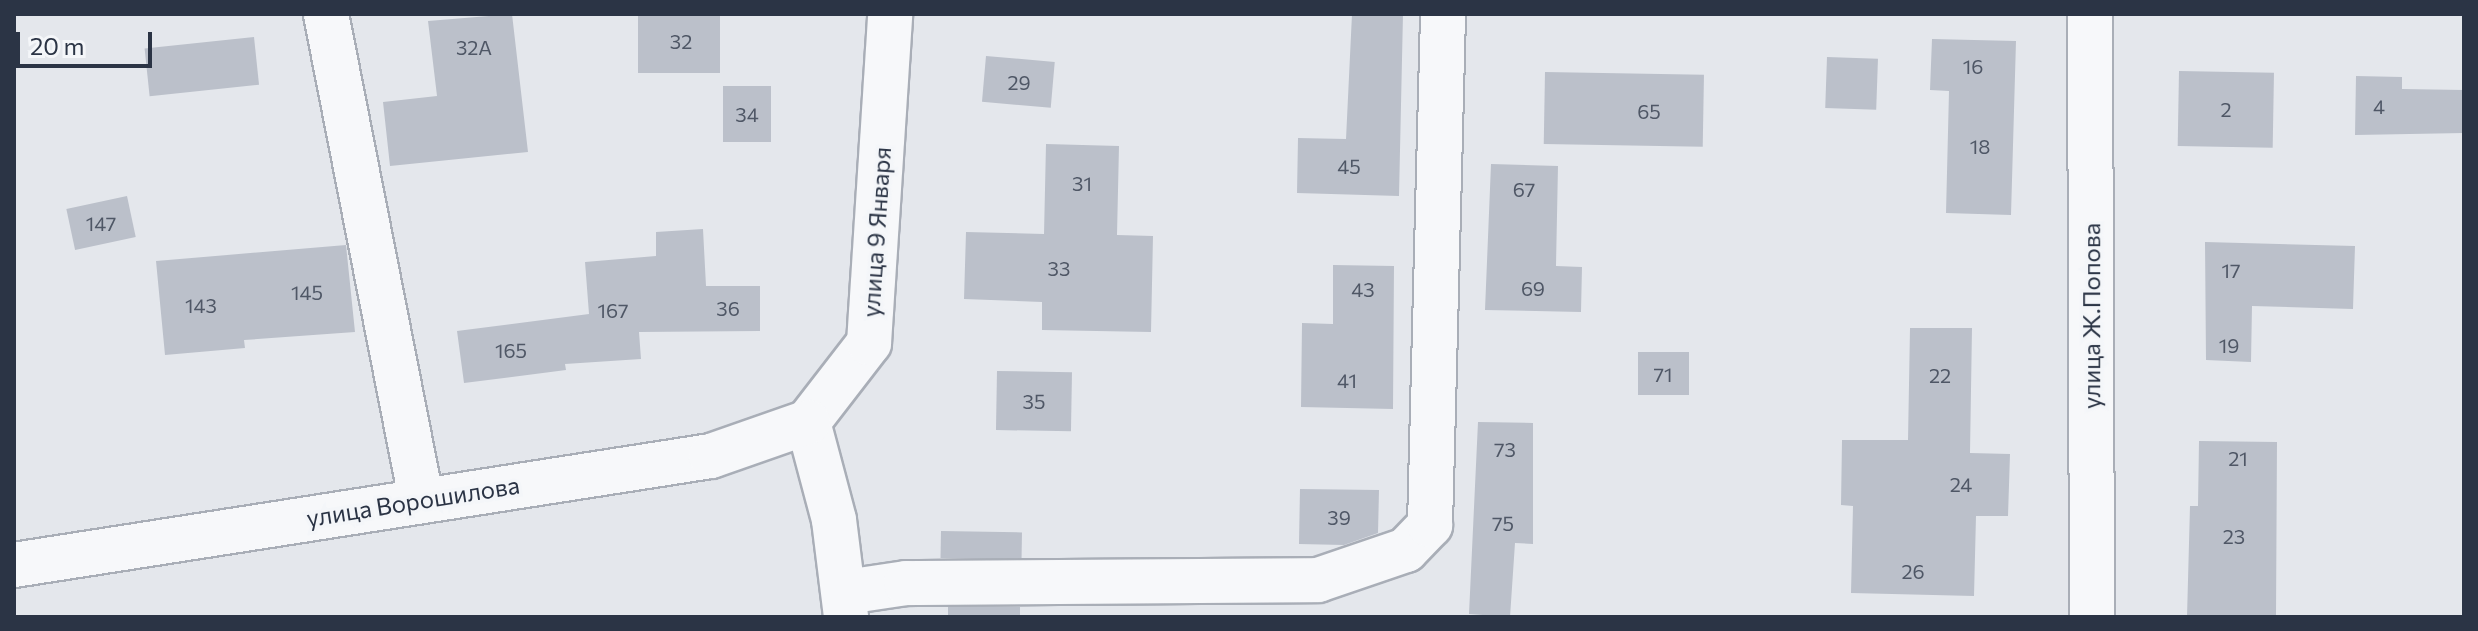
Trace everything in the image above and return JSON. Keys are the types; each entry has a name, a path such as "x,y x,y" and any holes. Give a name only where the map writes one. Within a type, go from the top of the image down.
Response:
{"street":[{"path":"326,14 421,499"},
{"name":"улица 9 Января","path":"808,422 869,343 890,14"},
{"path":"808,422 846,605 906,583 1318,580 1406,550 1430,525 1443,14"},
{"name":"улица Ж.Попова","path":"2090,14 2092,617"},
{"name":"улица Ворошилова","path":"14,565 711,456 808,422"}],"building":[{"path":"512,14 528,152 390,166 383,102 437,96 428,21"},
{"path":"638,14 720,14 720,73 638,73"},
{"path":"1352,14 1403,14 1399,196 1297,193 1298,138 1346,139"},
{"path":"254,37 259,85 150,96 145,48"},
{"path":"1932,39 2016,41 2011,215 1946,213 1949,91 1930,90"},
{"path":"986,56 1055,62 1051,108 982,102"},
{"path":"1827,57 1878,59 1876,110 1825,108"},
{"path":"2179,71 2274,73 2273,148 2178,146"},
{"path":"1545,72 1704,75 1703,147 1544,144"},
{"path":"2356,76 2402,77 2402,89 2464,90 2464,133 2355,135"},
{"path":"723,86 771,86 771,142 723,142"},
{"path":"1046,144 1119,146 1117,235 1153,236 1151,332 1042,330 1042,302 964,299 966,232 1044,234"},
{"path":"1491,164 1558,166 1556,266 1582,267 1581,312 1485,310"},
{"path":"127,196 136,237 75,250 66,209"},
{"path":"703,229 706,286 760,286 760,331 639,332 641,359 565,364 566,370 464,383 457,331 589,314 585,262 656,256 656,232"},
{"path":"2205,242 2355,246 2353,309 2252,306 2251,362 2206,360"},
{"path":"346,245 355,332 244,340 245,348 165,355 156,261"},
{"path":"1333,265 1394,266 1393,409 1301,407 1302,323 1333,324"},
{"path":"1910,328 1972,328 1970,453 2010,454 2008,516 1976,516 1974,596 1851,593 1853,506 1841,505 1842,440 1908,440"},
{"path":"1638,352 1689,352 1689,395 1638,395"},
{"path":"997,371 1072,372 1071,431 996,430"},
{"path":"1478,422 1533,423 1533,544 1515,543 1510,617 1469,614"},
{"path":"2199,441 2277,442 2276,617 2187,617 2190,506 2198,506"},
{"path":"1300,489 1379,490 1378,533 1344,545 1299,544"},
{"path":"941,531 1022,532 1022,559 941,558"},
{"path":"948,607 1020,607 1020,617 948,617"}]}
